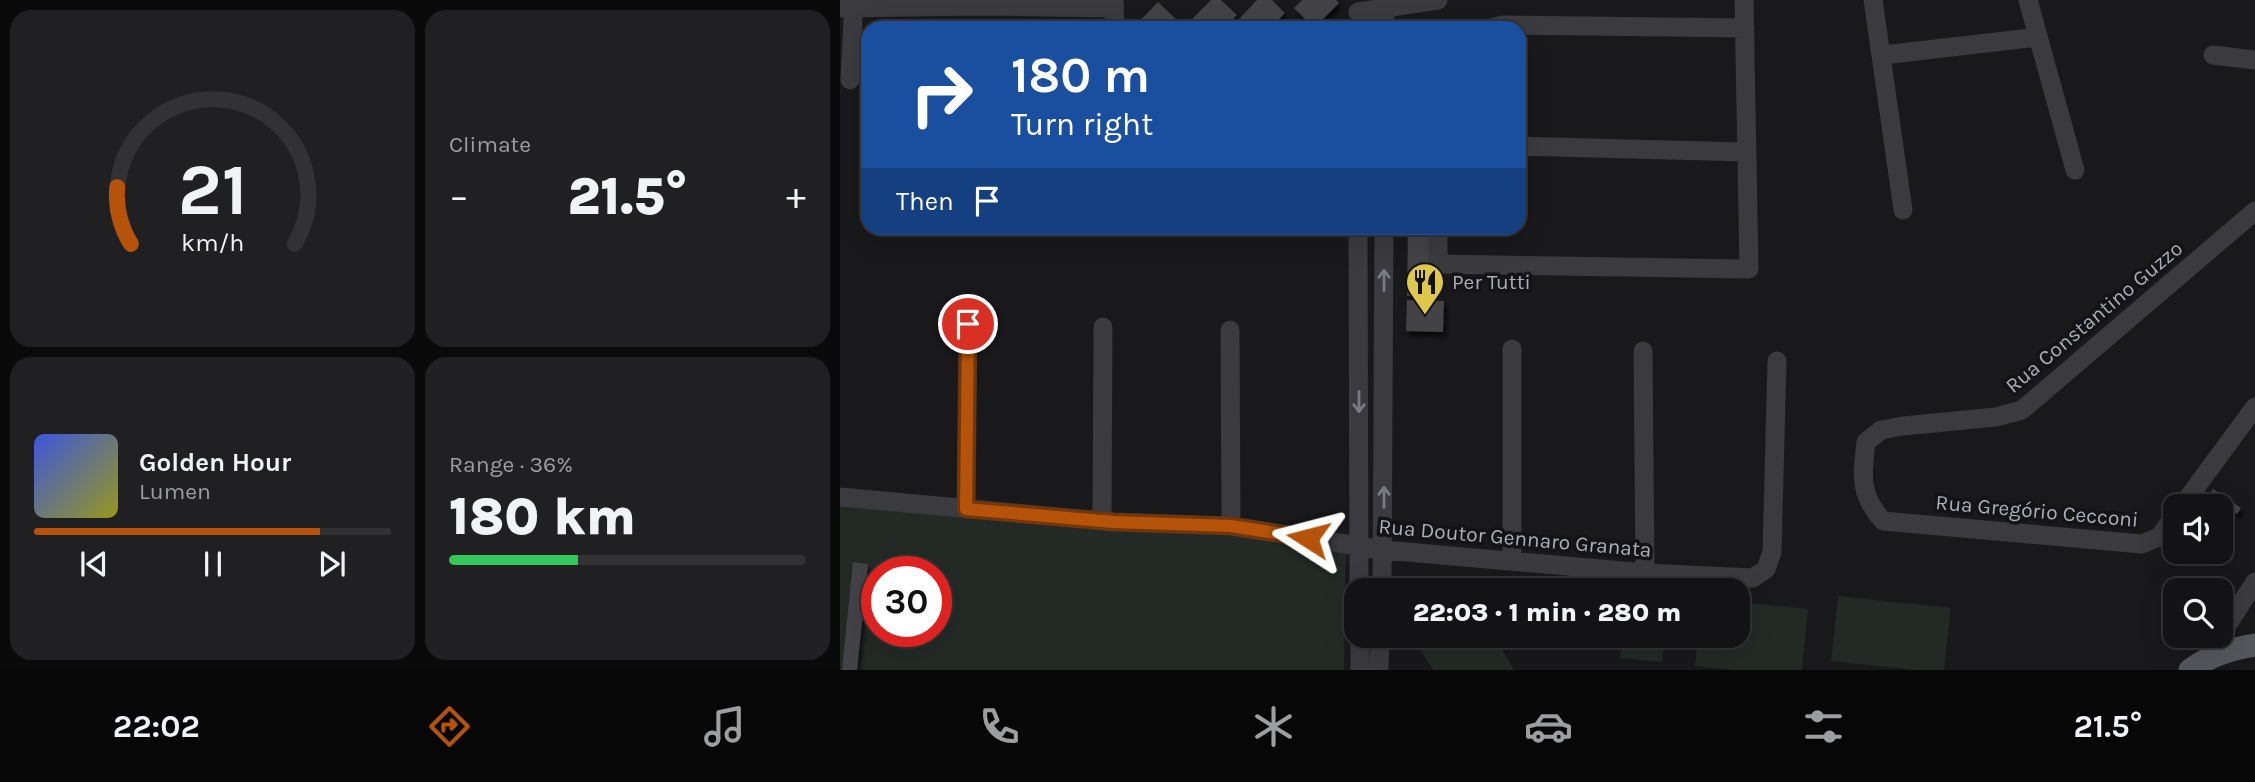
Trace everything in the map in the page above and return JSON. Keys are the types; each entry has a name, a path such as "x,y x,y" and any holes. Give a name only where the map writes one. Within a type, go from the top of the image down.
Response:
{"main road":[{"path":"2200,666 2227,650 2255,645"}],"street":[{"path":"1357,13 1384,12 1438,0"},
{"path":"1438,235 1438,264 1749,269 1744,0"},
{"path":"1873,0 1903,210"},
{"path":"2028,0 2075,170"},
{"path":"850,80 849,5 1114,4"},
{"path":"1526,26 1745,27"},
{"path":"1882,55 2038,37"},
{"path":"2213,55 2255,60"},
{"path":"1526,146 1747,152"},
{"name":"Rua Constantino Guzzo","path":"1883,521 1872,509 1864,492 1866,442 1881,430 1996,418 2022,410 2255,211"},
{"path":"1358,235 1359,578"},
{"path":"1383,578 1384,235"},
{"path":"966,509 968,324"},
{"path":"1102,519 1103,327"},
{"path":"1230,330 1231,526"},
{"path":"1358,333 1384,333"},
{"path":"1512,349 1512,561"},
{"path":"1643,351 1645,573"},
{"name":"Rua Doutor Gennaro Granata","path":"840,497 966,509 1231,526 1384,550 1645,573 1753,578 1766,569 1772,552 1776,361"},
{"path":"2191,494 2255,407"},
{"name":"Rua Gregório Cecconi","path":"1883,521 2142,544 2159,537 2163,532"},
{"path":"2200,666 2255,582"},
{"path":"1360,648 1360,670"},
{"path":"1379,670 1380,648"}],"shaded area":[{"path":"840,500 1346,545 1344,670 840,670"},
{"path":"1838,596 1951,608 1944,670 1915,670 1831,661"},
{"path":"1750,603 1808,609 1802,670 1735,670 1695,666 1697,648 1750,648"},
{"path":"1501,648 1514,670 1433,670 1421,650"},
{"path":"1621,648 1664,648 1662,662 1620,658"}],"building":[{"path":"1211,0 1221,0 1237,15 1231,21 1191,20"},
{"path":"1257,0 1272,0 1285,13 1277,21 1243,21 1240,18"},
{"path":"1302,0 1336,0 1339,3 1321,21 1307,21 1294,8"},
{"path":"1158,2 1178,21 1140,21"},
{"path":"1408,235 1431,235 1430,297 1407,296"},
{"name":"Per Tutti","path":"1407,300 1444,301 1443,332 1406,331"},
{"path":"2233,503 2241,508 2237,514 2233,512"},
{"path":"853,562 861,563 861,631 857,670 842,670"}],"place":[{"name":"Per Tutti","path":"1425,316"}],"route":[{"path":"968,324 966,509 1114,522 1231,526 1308,538"}]}
